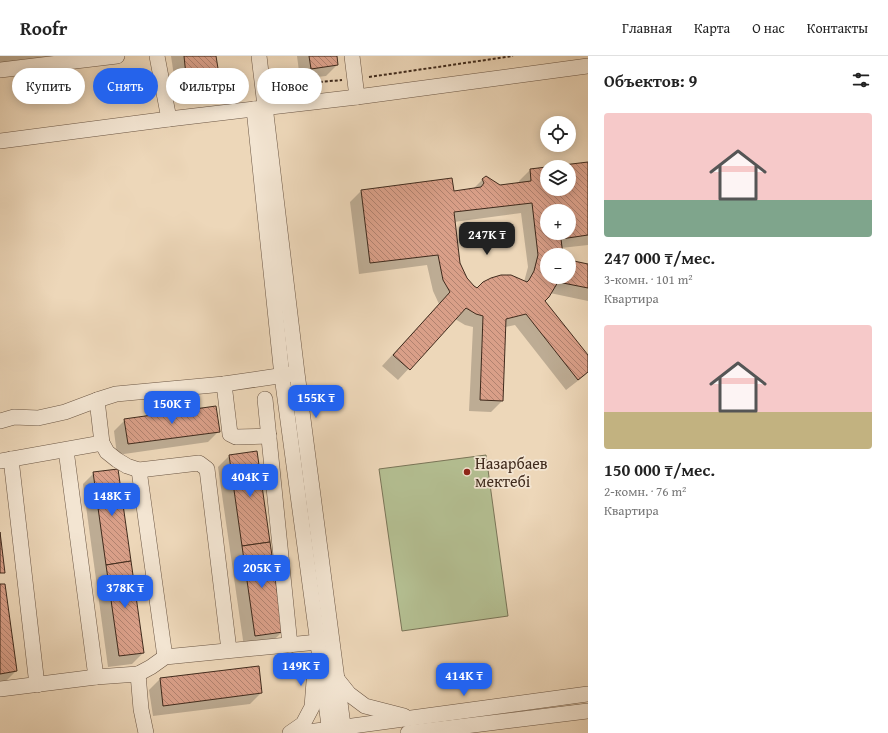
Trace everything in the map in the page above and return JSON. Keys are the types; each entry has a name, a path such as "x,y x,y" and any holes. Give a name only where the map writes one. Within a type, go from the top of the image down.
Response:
{"street":[{"path":"0,70 117,56"},
{"path":"157,56 169,118"},
{"path":"259,56 260,68"},
{"path":"352,56 357,97"},
{"path":"0,141 169,118 357,97 588,66"},
{"path":"260,104 259,109 319,645 337,730"},
{"path":"0,421 14,417 38,418 66,412 116,394 224,384 265,377 289,375"},
{"path":"289,375 337,679 337,730"},
{"path":"224,384 230,434 236,437 269,436"},
{"path":"265,399 290,644"},
{"path":"97,400 102,443 107,452 116,460 139,470 199,463 207,469 229,650"},
{"path":"37,685 6,460 102,443"},
{"path":"66,450 96,677"},
{"path":"139,470 165,657"},
{"path":"0,689 96,677 138,674 165,657 290,644 319,645"},
{"path":"290,733 303,724 312,707 319,645"},
{"path":"138,674 141,709 146,733"},
{"path":"337,679 349,694 365,706 413,718"},
{"path":"301,733 337,730 588,694"},
{"path":"408,733 588,711"}],"path":[{"path":"322,82 355,79 513,56"}],"green space":[{"path":"486,455 508,616 402,631 379,469"}],"building":[{"path":"184,56 216,56 218,68 185,68"},
{"path":"309,56 337,56 338,65 311,68"},
{"path":"588,162 588,235 576,237 576,204 540,204 540,240 561,240 562,248 540,248 540,284 557,284 545,301 588,355 588,372 578,380 526,314 506,319 503,401 480,400 483,316 466,308 410,370 393,355 450,292 443,280 438,255 370,263 361,190 452,178 454,191 481,187 484,183 482,179 486,176 500,185 531,181 530,169 540,168 540,196 576,196 576,163","holes":["532,203 538,255 534,271 529,280 527,282 511,275 501,275 483,282 477,288 474,286 467,278 460,263 454,212"]},
{"path":"576,261 588,264 588,288 568,284 576,284"},
{"path":"216,406 220,432 128,444 124,419"},
{"path":"257,451 270,542 242,546 229,455"},
{"path":"118,469 131,561 106,565 93,472"},
{"path":"0,532 5,573 0,573"},
{"path":"270,542 283,632 255,636 242,546"},
{"path":"131,561 144,653 119,656 106,565"},
{"path":"0,584 5,584 17,671 0,674"},
{"path":"259,666 262,693 163,706 160,678"}],"place":[{"name":"Назарбаев мектебі","path":"467,472"}]}
